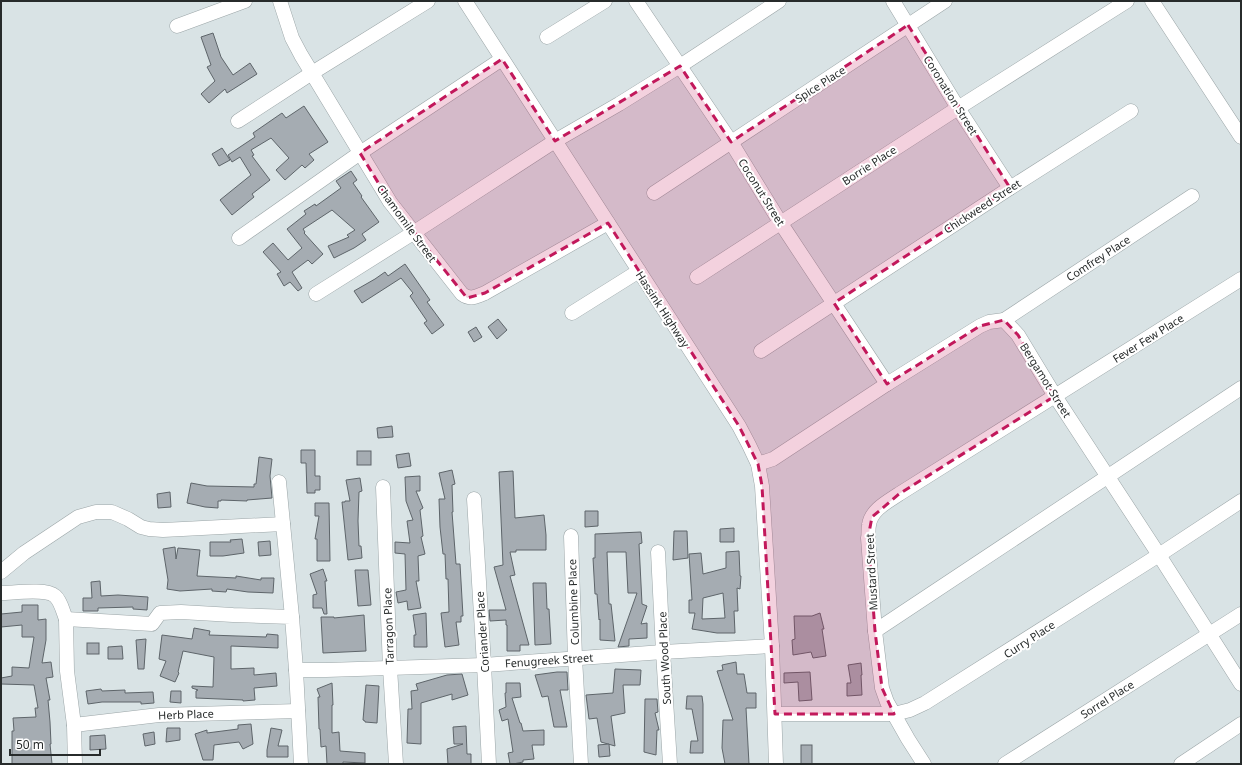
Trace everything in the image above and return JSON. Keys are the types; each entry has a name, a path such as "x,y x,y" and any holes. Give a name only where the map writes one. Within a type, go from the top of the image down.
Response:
{"street":[{"path":"177,26 245,1"},
{"name":"Chamomile Street","path":"280,1 292,38 390,202 413,233 462,294 467,298 485,294 608,223"},
{"path":"238,122 312,73 428,1"},
{"name":"Hassink Highway","path":"466,1 554,141 739,426 758,464 762,486 772,646 776,764"},
{"path":"547,37 605,1"},
{"name":"Coconut Street","path":"636,1 731,142 780,222 887,384"},
{"path":"316,294 554,141 619,104 779,1"},
{"name":"Coronation Street","path":"893,1 958,108 1010,188"},
{"name":"Spice Place","path":"654,193 945,1"},
{"name":"Borrie Place","path":"696,277 1127,1"},
{"path":"1152,1 1241,137"},
{"path":"239,238 360,153 502,59"},
{"name":"Chickweed Street","path":"761,351 1010,188 1131,111"},
{"name":"Comfrey Place","path":"1004,320 1192,196"},
{"path":"572,313 639,271"},
{"name":"Fever Few Place","path":"1055,396 1241,279"},
{"path":"758,464 773,459 887,384 980,326 989,322 1004,320"},
{"name":"Bergamot Street","path":"1004,320 1018,335 1055,396 1241,684"},
{"path":"875,631 1241,388"},
{"name":"Mustard Street","path":"924,764 887,702 882,688 875,631 868,538 869,525 876,510 899,494 1055,396"},
{"path":"279,482 292,617 301,764"},
{"name":"Tarragon Place","path":"383,487 390,668 396,764"},
{"name":"Coriander Place","path":"474,499 489,764"},
{"name":"Curry Place","path":"775,714 894,714 915,708 939,696 1241,501"},
{"path":"1,572 56,530 78,517 96,512 112,512 141,527 163,530 283,524"},
{"name":"Columbine Place","path":"570,536 581,764"},
{"name":"South Wood Place","path":"658,552 670,764"},
{"path":"1,593 37,591 47,592 54,595 59,601 66,619 67,672 74,725 75,764"},
{"path":"66,619 152,624 160,613 181,612 292,617"},
{"name":"Sorrel Place","path":"1005,764 1241,614"},
{"name":"Fenugreek Street","path":"296,670 484,665 772,646"},
{"name":"Herb Place","path":"74,725 159,714 298,711"},
{"path":"1181,764 1241,724"}],"highlighted area":[{"path":"908,25 1010,188 834,303 887,384 980,326 1004,320 1018,335 1055,396 899,494 872,517 868,538 875,631 882,688 894,714 775,714 762,486 758,464 739,426 608,223 485,293 467,298 390,202 360,153 502,59 555,141 680,66 731,142"}],"building":[{"path":"213,33 221,57 233,75 250,63 257,74 227,93 225,89 209,103 201,94 215,81 207,67 211,65 201,37"},
{"path":"304,106 328,142 309,154 314,160 305,168 302,165 285,180 276,170 289,158 271,138 251,150 254,155 252,156 270,180 252,194 254,197 232,215 220,200 251,175 240,157 232,162 228,155 255,137 253,133 282,113 286,118"},
{"path":"222,148 230,160 219,166 212,154"},
{"path":"351,171 357,180 353,183 379,222 362,234 366,240 334,258 328,246 349,237 347,235 355,230 332,210 303,229 305,232 304,233 323,254 312,264 308,260 292,272 302,288 298,291 290,282 284,286 277,274 281,272 263,252 273,243 288,260 302,248 287,229 306,214 304,211 315,204 316,206 341,188 336,181"},
{"path":"405,264 430,300 427,302 444,325 432,334 424,323 427,321 410,296 413,293 401,278 362,303 354,291 385,272 388,276"},
{"path":"498,319 507,330 497,339 488,327"},
{"path":"476,327 482,337 474,342 468,332"},
{"path":"392,426 393,437 378,438 377,428"},
{"path":"301,450 315,450 315,476 320,476 320,490 315,490 315,493 307,493 306,463 301,463"},
{"path":"357,451 371,451 371,465 357,465"},
{"path":"409,453 411,466 398,468 396,455"},
{"path":"259,457 272,459 270,476 272,498 247,501 221,500 218,501 218,508 187,503 191,483 207,486 254,487 254,484 256,484"},
{"path":"452,470 455,484 452,485 452,512 456,564 460,564 463,616 461,616 461,622 456,622 459,645 445,647 441,613 449,612 448,579 446,579 445,554 443,554 440,527 439,499 445,499 439,473"},
{"path":"513,471 515,518 544,515 546,535 546,550 516,550 516,552 510,552 515,575 510,576 529,645 520,645 520,651 507,651 506,620 490,621 489,610 506,610 494,567 503,565 499,472"},
{"path":"420,476 420,491 416,491 423,508 420,510 423,536 421,537 425,554 418,556 419,581 416,581 421,608 408,610 407,601 398,603 396,592 406,590 405,554 395,553 395,542 410,543 407,521 413,520 406,501 405,477"},
{"path":"360,478 362,491 359,492 358,521 359,546 361,546 362,558 348,560 342,502 350,501 346,480"},
{"path":"170,492 171,507 158,508 157,494"},
{"path":"315,503 329,503 330,561 317,561 317,539 315,539 319,516 315,516"},
{"path":"585,511 598,511 598,526 585,527"},
{"path":"734,528 734,542 720,542 720,529"},
{"path":"674,531 687,531 688,558 673,560"},
{"path":"641,532 642,543 639,544 642,604 647,606 641,624 647,623 647,638 629,639 629,646 618,647 637,593 628,593 626,552 607,552 609,604 611,604 615,641 600,640 600,619 599,620 597,594 595,594 593,558 595,558 595,534"},
{"path":"242,539 244,553 210,556 210,542 231,542 230,540"},
{"path":"270,541 271,555 259,556 258,542"},
{"path":"175,547 176,559 178,548 200,550 197,576 236,578 236,576 261,580 261,578 274,578 273,593 227,589 226,592 212,591 212,589 180,591 167,589 168,580 163,549"},
{"path":"739,551 741,576 740,589 737,588 738,611 734,611 735,633 717,633 692,629 695,613 689,613 689,600 692,600 689,554 701,553 703,574 726,568 726,552","holes":["723,593 725,618 702,619 703,598"]},
{"path":"323,569 327,581 325,581 327,614 324,614 322,608 313,608 313,595 317,594 310,574"},
{"path":"355,570 368,570 371,605 358,606"},
{"path":"100,581 101,596 118,595 148,597 147,610 133,609 133,607 98,608 98,611 83,611 83,598 92,598 91,582"},
{"path":"533,583 546,583 551,644 535,645"},
{"path":"22,605 38,605 38,620 46,619 46,640 42,663 51,662 53,677 46,678 50,700 48,700 52,764 12,764 12,731 14,731 13,718 36,717 35,708 38,708 34,685 1,684 1,678 12,676 12,667 29,668 34,637 22,637 22,625 1,627 1,614 22,612"},
{"path":"426,613 427,647 414,647 414,635 416,635 413,615"},
{"path":"820,613 824,629 822,629 826,656 813,658 811,652 793,655 792,640 795,639 794,616 812,616"},
{"path":"364,615 366,651 323,653 321,617 334,618"},
{"path":"194,628 210,631 209,635 266,637 267,634 278,635 278,648 231,646 231,669 254,668 254,675 276,673 277,686 254,688 255,700 243,701 196,698 196,691 198,690 192,688 192,686 213,687 214,657 183,651 179,673 175,682 160,676 166,661 159,659 162,635 192,639"},
{"path":"146,639 144,669 138,669 136,640"},
{"path":"87,643 99,643 99,654 87,654"},
{"path":"122,646 123,659 108,659 108,647"},
{"path":"736,662 737,674 744,674 747,693 756,693 756,708 746,708 749,764 725,764 722,748 723,720 733,720 717,671 723,670 722,665"},
{"path":"861,663 862,695 847,696 847,683 851,683 848,665"},
{"path":"615,669 641,670 640,685 623,685 625,713 611,716 615,746 601,742 597,718 589,719 586,695 613,693"},
{"path":"567,672 568,690 560,690 567,727 554,727 548,696 542,697 535,675"},
{"path":"810,672 812,700 799,701 798,682 784,683 784,673"},
{"path":"462,674 468,695 452,700 452,694 421,703 421,744 407,743 408,709 412,709 411,691 418,690 416,684 447,675"},
{"path":"332,683 332,733 339,732 340,751 365,753 365,763 343,762 343,764 327,764 326,746 321,747 318,697 320,697 317,689"},
{"path":"506,683 520,683 521,697 512,698 523,731 544,730 544,745 532,745 534,759 523,760 523,762 513,764 510,764 508,753 513,752 508,719 502,721 499,710 506,707"},
{"path":"366,685 379,686 377,723 365,722 363,720"},
{"path":"101,689 102,691 125,690 125,693 153,692 154,703 141,704 141,702 102,702 88,704 86,691"},
{"path":"171,691 181,691 181,703 170,702"},
{"path":"687,696 702,696 703,753 690,753 691,741 698,741 692,709 686,709"},
{"path":"645,699 657,699 658,712 655,713 659,730 657,730 656,755 644,752"},
{"path":"251,724 253,744 243,749 239,742 214,745 213,760 203,760 195,734 207,730 207,733 238,729 238,725"},
{"path":"466,726 467,754 471,754 471,764 448,764 447,749 463,744 454,744 453,727"},
{"path":"167,728 180,728 180,740 166,742"},
{"path":"271,728 282,730 278,746 288,746 288,757 267,757"},
{"path":"154,732 155,744 145,746 143,734"},
{"path":"105,735 106,749 90,750 90,736"},
{"path":"609,744 610,756 599,757 598,745"},
{"path":"801,745 812,745 812,764 801,764"}]}
